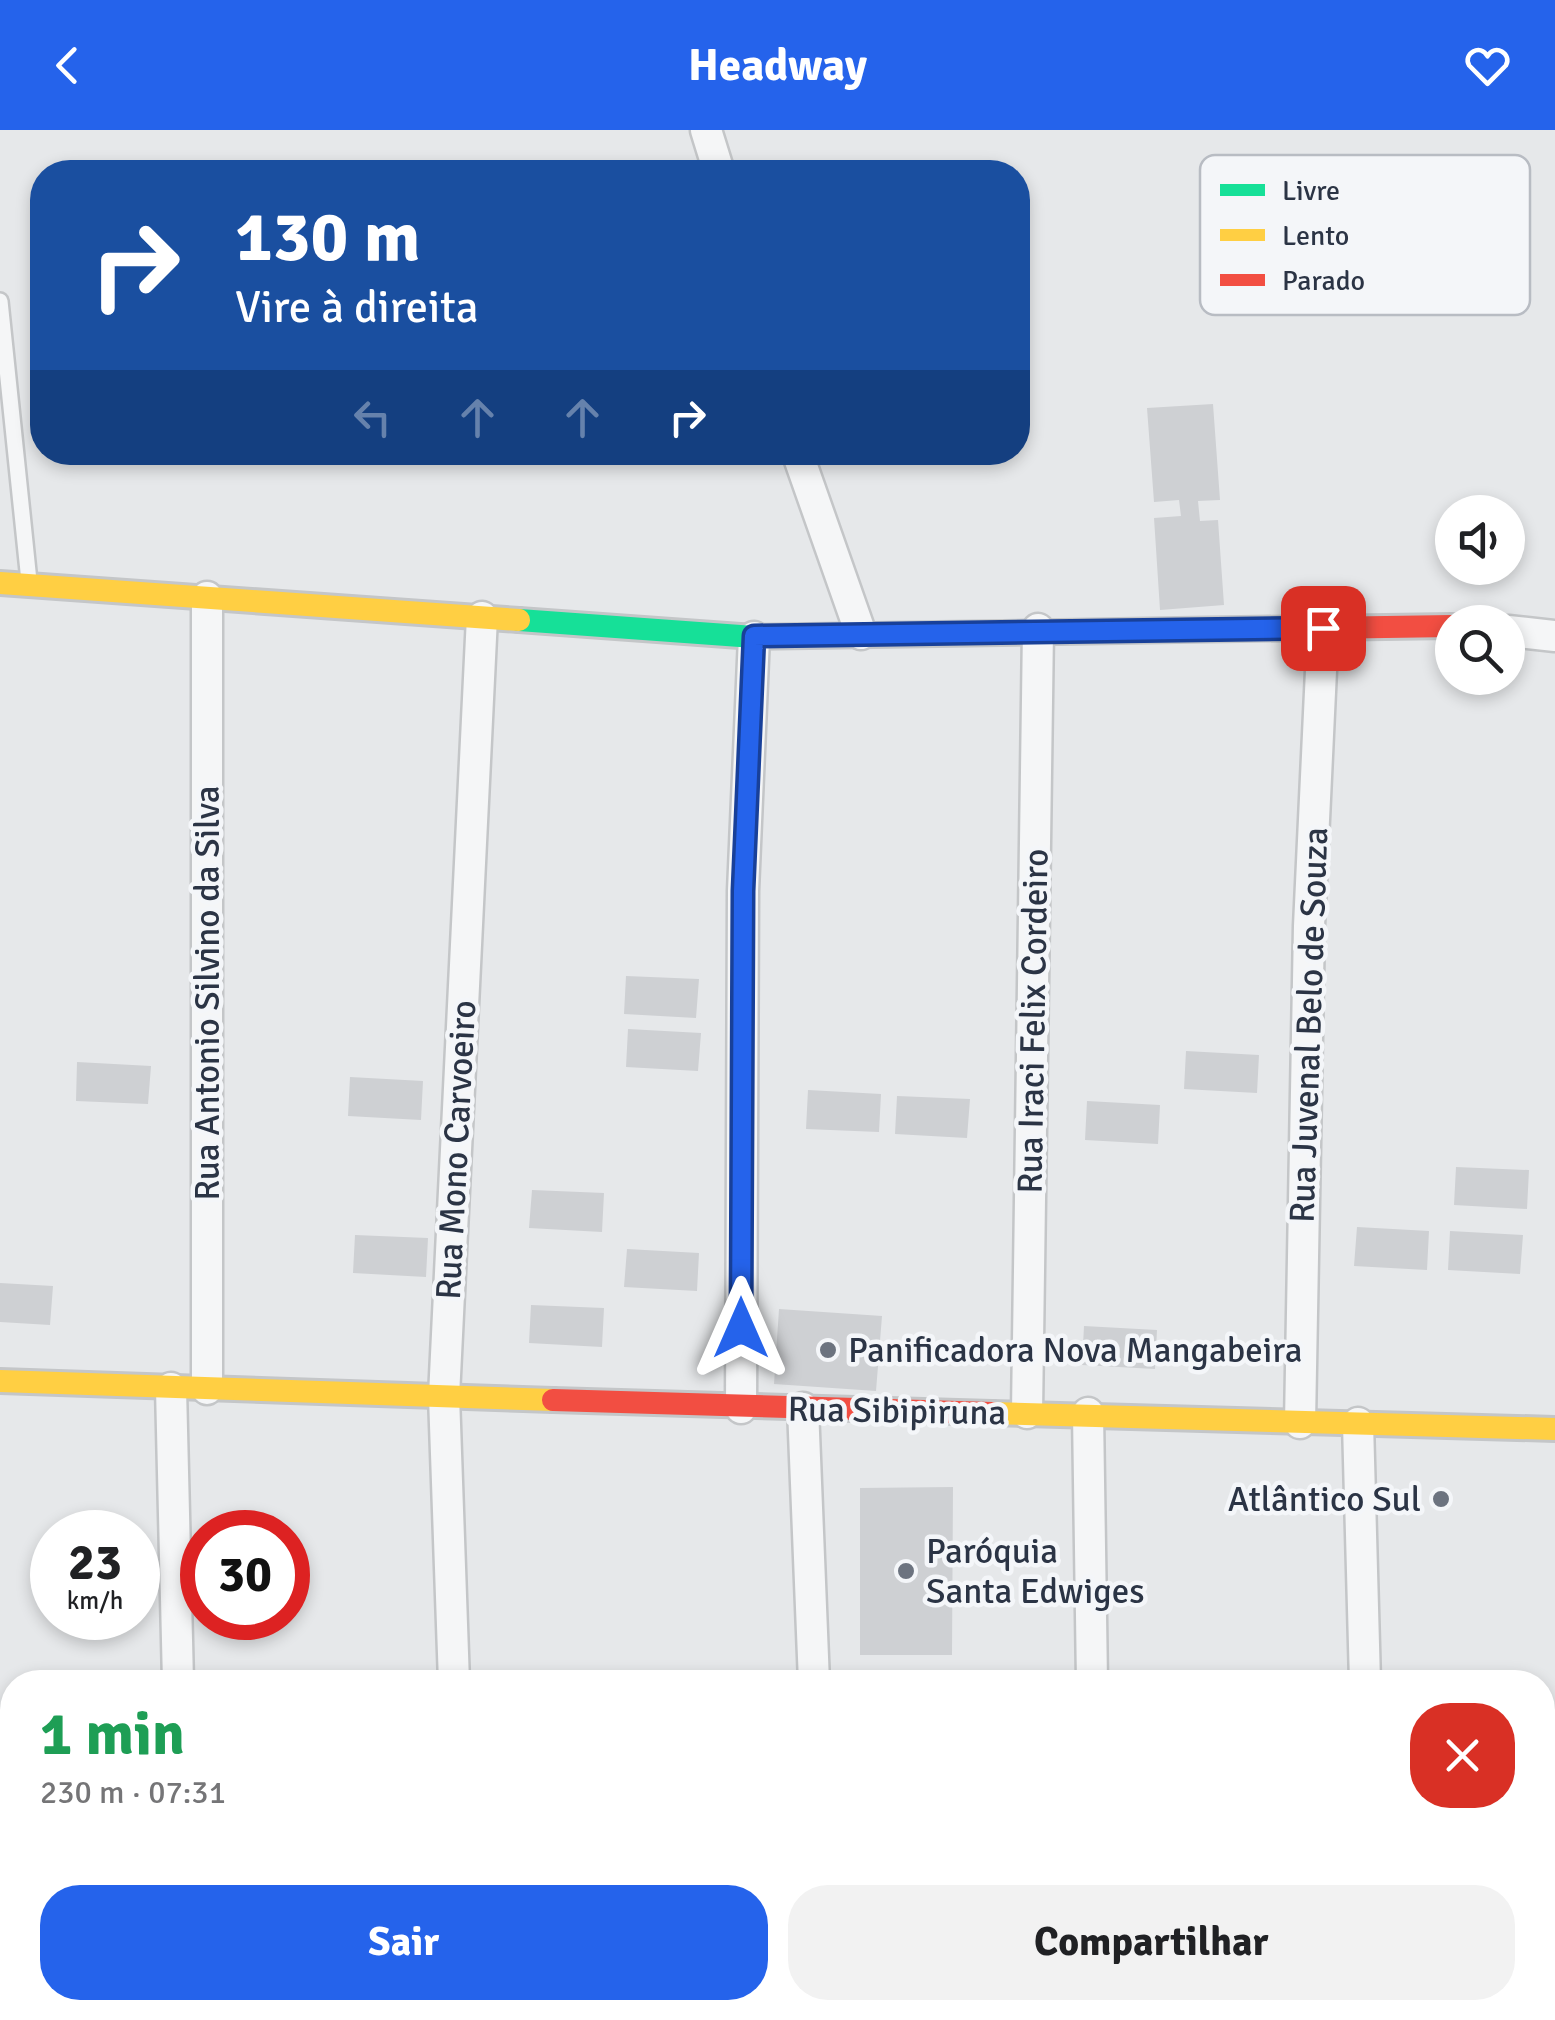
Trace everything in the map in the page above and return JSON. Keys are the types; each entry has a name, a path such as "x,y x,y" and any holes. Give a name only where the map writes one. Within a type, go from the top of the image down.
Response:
{"street":[{"path":"706,130 715,160"},
{"path":"801,465 861,634"},
{"path":"0,583 754,636 1435,626"},
{"name":"Rua Antonio Silvino da Silva","path":"207,597 207,1388"},
{"name":"Rua Mono Carvoeiro","path":"454,1670 444,1396 482,617"},
{"name":"Rua Juvenal Belo de Souza","path":"1300,1424 1309,926 1323,628"},
{"name":"Rua Iraci Felix Cordeiro","path":"1027,1413 1038,629"},
{"path":"1525,633 1555,636"},
{"path":"741,1408 743,891 754,636"},
{"name":"Rua Sibipiruna","path":"0,1381 741,1408 1088,1413 1300,1424 1555,1429"},
{"path":"171,1388 178,1670"},
{"path":"802,1408 813,1670"},
{"path":"1088,1413 1092,1670"},
{"path":"1358,1423 1365,1670"}],"lane":[{"path":"0,302 30,585"}],"building":[{"path":"1213,404 1220,500 1198,501 1200,521 1218,520 1224,605 1160,610 1154,518 1181,516 1179,500 1154,502 1147,408"},
{"path":"626,976 699,979 696,1018 624,1014"},
{"path":"628,1029 701,1033 698,1071 626,1067"},
{"path":"1186,1051 1259,1055 1257,1093 1184,1089"},
{"path":"77,1062 151,1066 148,1104 76,1101"},
{"path":"350,1077 423,1081 421,1120 348,1116"},
{"path":"808,1090 881,1094 879,1132 806,1129"},
{"path":"897,1096 970,1099 967,1138 895,1134"},
{"path":"1087,1101 1160,1105 1158,1144 1085,1140"},
{"path":"1456,1167 1529,1170 1527,1209 1454,1205"},
{"path":"532,1190 604,1193 602,1232 529,1228"},
{"path":"1357,1227 1429,1231 1427,1270 1354,1266"},
{"path":"1450,1231 1523,1235 1520,1274 1448,1270"},
{"path":"355,1235 428,1238 426,1277 353,1273"},
{"path":"627,1249 699,1253 697,1291 624,1287"},
{"path":"0,1283 53,1286 50,1325 0,1322"},
{"path":"531,1305 604,1308 602,1347 529,1343"},
{"name":"Panificadora Nova Mangabeira","path":"779,1309 882,1316 876,1391 774,1384"},
{"path":"1084,1326 1157,1330 1155,1369 1082,1365"},
{"name":"Paróquia Santa Edwiges","path":"953,1487 952,1655 860,1655 860,1488"}],"traffic: fast":[{"path":"519,620 754,637 1177,630"}],"traffic: slow":[{"path":"0,583 519,620"},
{"path":"0,1381 553,1400"},
{"path":"992,1413 1555,1429"}],"traffic: jam":[{"path":"1177,630 1435,626"},
{"path":"553,1400 992,1413"}],"place":[{"name":"Panificadora Nova Mangabeira","path":"828,1350"},
{"name":"Atlântico Sul","path":"1441,1499"},
{"name":"Paróquia Santa Edwiges","path":"906,1571"}],"route":[{"path":"741,1328 743,891 754,636 1038,629 1323,628"}]}
